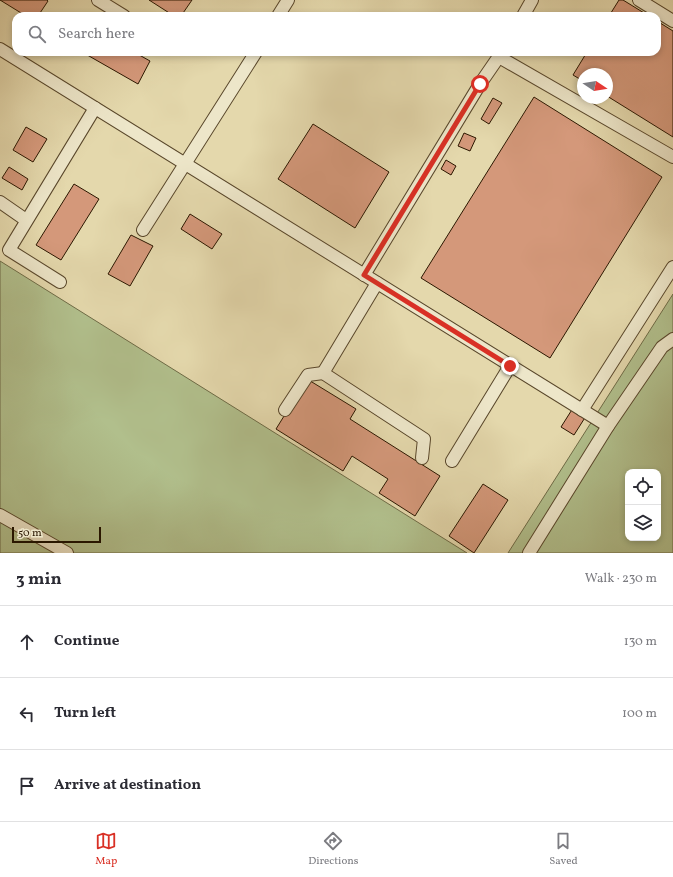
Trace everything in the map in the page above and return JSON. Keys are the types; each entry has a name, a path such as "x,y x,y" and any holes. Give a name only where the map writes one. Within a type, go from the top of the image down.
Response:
{"street":[{"path":"98,0 118,12"},
{"path":"280,12 288,0"},
{"path":"525,12 532,0"},
{"path":"639,0 658,12"},
{"path":"661,14 673,21"},
{"path":"0,49 608,426"},
{"path":"143,230 254,56"},
{"path":"364,275 480,84 499,56"},
{"path":"503,56 673,158"},
{"path":"60,282 9,250 95,108"},
{"path":"0,202 26,220"},
{"path":"582,410 673,267"},
{"path":"323,373 377,283"},
{"path":"530,553 608,426 662,347 673,339"},
{"path":"452,461 510,366"},
{"path":"285,410 308,374 323,373 424,439 422,458"},
{"path":"0,515 67,553"}],"green space":[{"path":"0,261 467,553 0,553"},
{"path":"673,294 673,553 508,553"}],"building":[{"path":"0,0 48,1 41,12 20,12"},
{"path":"149,0 192,0 184,12 168,12"},
{"path":"619,0 623,0 642,12 612,12"},
{"path":"661,24 673,31 673,137 613,100 613,68 577,68 585,56 661,56"},
{"path":"89,56 141,56 150,61 138,84"},
{"path":"577,68 577,77 573,75"},
{"path":"534,97 662,177 550,358 421,278"},
{"path":"493,98 502,103 489,124 481,119"},
{"path":"313,124 389,172 355,228 278,179"},
{"path":"26,127 47,139 33,162 13,150"},
{"path":"464,133 476,138 470,151 458,146"},
{"path":"446,160 456,166 451,175 441,169"},
{"path":"9,167 28,179 22,190 2,178"},
{"path":"74,184 99,199 61,260 36,245"},
{"path":"190,214 222,234 212,249 181,229"},
{"path":"131,235 153,246 130,286 108,274"},
{"path":"307,379 356,409 350,419 440,476 415,516 379,493 388,479 352,456 343,471 276,429"},
{"path":"573,408 586,416 574,435 561,427"},
{"path":"483,484 508,500 474,553 449,536"}],"route":[{"path":"480,84 364,275 510,366"}]}
